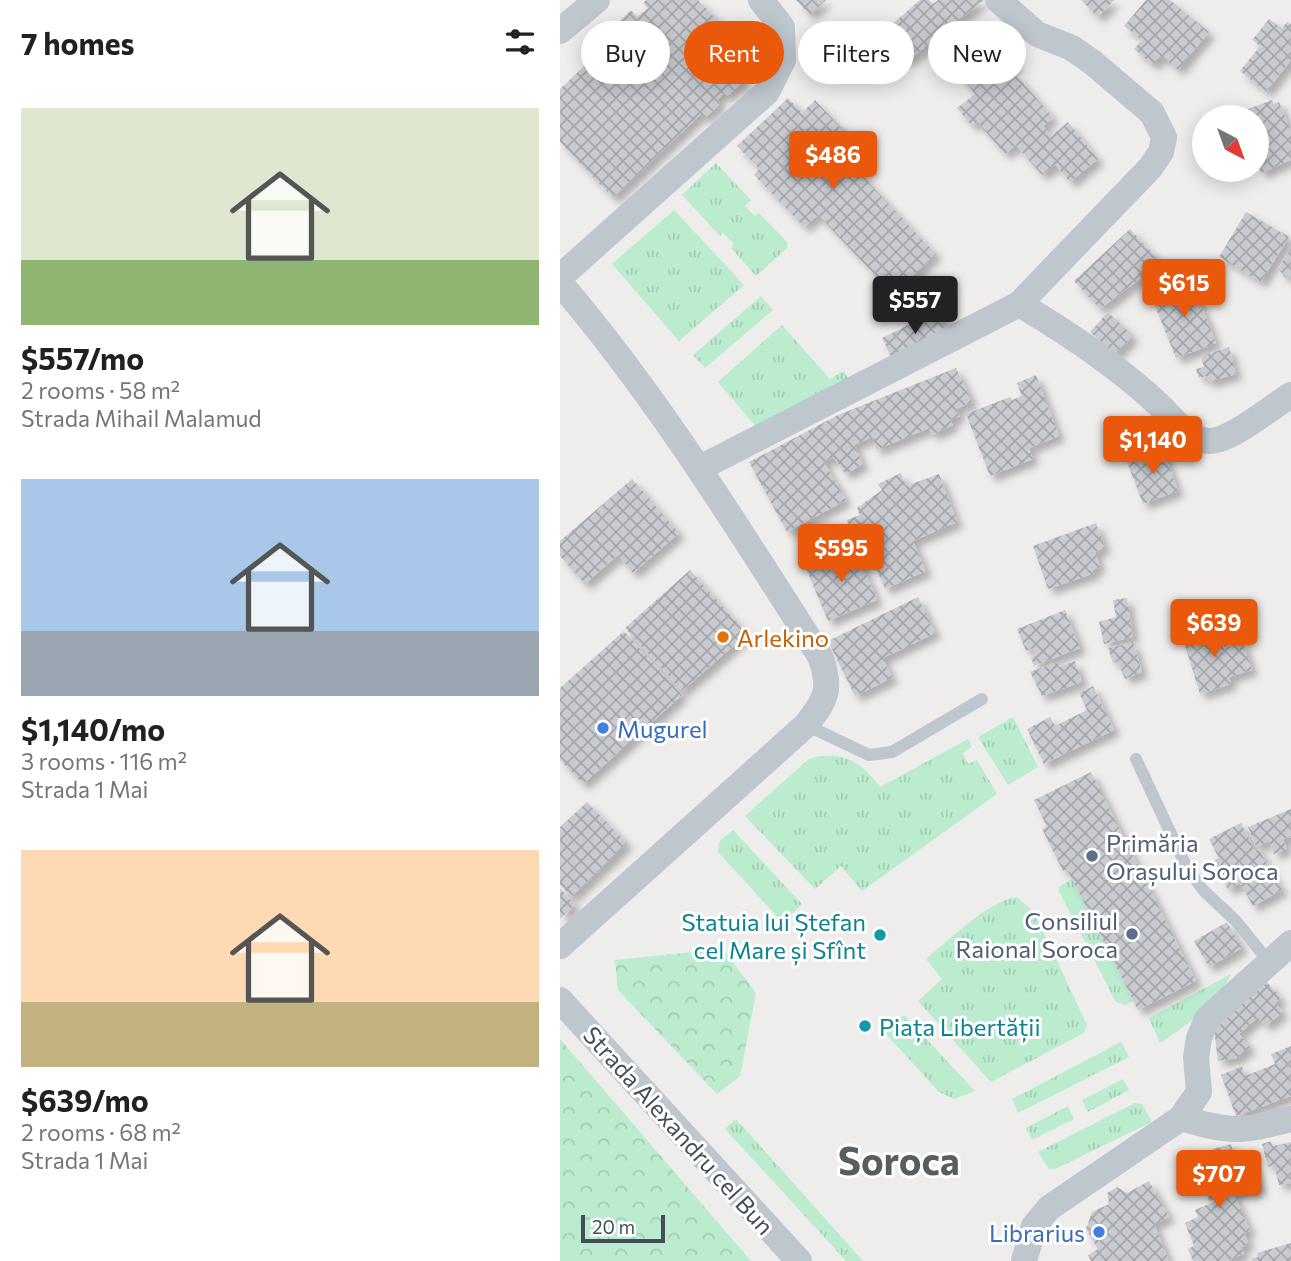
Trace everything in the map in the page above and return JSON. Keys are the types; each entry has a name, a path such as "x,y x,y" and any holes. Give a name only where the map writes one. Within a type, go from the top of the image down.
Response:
{"street":[{"path":"560,31 597,0"},
{"path":"560,276 767,92 783,60 782,27 761,0"},
{"path":"699,468 1019,304 1150,168 1161,152 1164,137 1152,113 1092,62 1072,48 1037,34 998,0"},
{"path":"560,283 614,346 699,468 820,656 828,685 824,701 806,725 560,946"},
{"path":"1019,304 1086,346 1147,393 1192,436 1208,440 1226,438 1291,395"},
{"path":"1024,1261 1034,1226 1049,1208 1181,1118 1199,1092 1196,1057 1199,1038 1207,1019 1291,943"},
{"name":"Strada Alexandru cel Bun","path":"560,1000 799,1261"},
{"path":"1181,1118 1214,1128 1240,1131 1291,1119"}],"lane":[{"path":"806,725 869,755 892,752 982,699"},
{"path":"1136,759 1187,868 1203,891 1236,920 1269,962"}],"green space":[{"path":"716,163 751,200 745,206 755,216 759,213 787,242 787,248 756,276 732,249 733,243 723,233 720,236 682,195"},
{"path":"674,210 744,285 679,341 612,264"},
{"path":"761,296 773,310 705,368 693,355"},
{"path":"782,325 830,379 844,371 848,378 757,428 718,382"},
{"path":"1013,717 1038,767 1008,785 978,737"},
{"path":"968,739 972,747 963,753 968,764 977,760 997,794 862,891 841,866 815,889 745,816 809,759 831,756 850,760 866,771 880,787"},
{"path":"733,830 802,904 783,923 718,852 719,842"},
{"path":"1072,879 1133,1001 1125,1005 1116,1002 1059,891 1059,887"},
{"path":"1017,897 1034,912 1087,1025 1084,1033 991,1082 918,1001 942,979 926,959 982,913"},
{"path":"723,949 756,993 740,1076 717,1094 618,990 615,960"},
{"path":"1231,974 1210,1005 1160,1043 1149,1018"},
{"path":"904,1015 975,1091 954,1099 939,1092 884,1032"},
{"path":"560,1039 751,1261 560,1261"},
{"path":"1121,1042 1129,1057 1018,1113 1012,1099"},
{"path":"1123,1079 1129,1090 1088,1112 1082,1100"},
{"path":"1135,1103 1142,1104 1152,1122 1055,1169 1049,1169 1038,1152"},
{"path":"1068,1106 1074,1119 1032,1140 1026,1128"},
{"path":"736,1119 863,1261 846,1261 725,1129"}],"building":[{"path":"646,0 698,0 718,21 684,21 684,84 740,84 727,96 724,93 717,100 720,104 705,118 701,114 613,198 560,142 560,89 581,69 581,84 670,84 670,21 620,21 631,10 637,17 648,8 643,3"},
{"path":"796,0 826,0 810,15"},
{"path":"920,0 929,0 933,4 938,0 984,0 958,21 928,21 928,45 914,56 914,21 896,21"},
{"path":"1081,0 1114,0 1098,17"},
{"path":"1146,0 1170,0 1209,32 1178,70 1162,56 1153,65 1134,49 1142,40 1124,26"},
{"path":"1269,19 1282,28 1287,22 1291,24 1291,60 1266,92 1240,71 1260,46 1252,40"},
{"path":"967,84 1025,84 1053,118 1043,126 1051,136 1068,122 1098,159 1070,182 1055,164 1042,175 1016,145 1005,154 977,122 972,126 957,108 975,94"},
{"path":"788,98 802,113 815,100 851,138 838,150 936,254 893,294 818,215 804,227 754,175 759,169 737,146"},
{"path":"1272,100 1274,104 1279,102 1291,131 1291,160 1269,170 1269,105 1259,105"},
{"path":"1246,212 1289,237 1261,282 1219,257"},
{"path":"1130,229 1156,257 1137,274 1141,278 1100,309 1074,281"},
{"path":"1291,248 1291,276 1286,278 1278,269"},
{"path":"1191,280 1216,343 1176,358 1151,296"},
{"path":"937,311 948,333 893,361 882,338"},
{"path":"1108,312 1133,336 1115,355 1090,332"},
{"path":"1229,347 1236,374 1208,382 1206,376 1199,378 1196,369 1204,367 1201,356"},
{"path":"956,368 972,402 956,409 960,416 950,420 953,425 932,435 929,428 876,450 872,437 854,445 863,464 846,474 833,457 824,462 846,500 787,532 749,462 838,415"},
{"path":"1036,375 1059,436 1029,448 1033,459 990,476 966,414 1010,397 1012,400 1022,396 1017,383"},
{"path":"1163,449 1178,491 1143,504 1127,462"},
{"path":"901,473 906,486 939,474 957,522 913,541 926,571 885,589 872,559 879,556 875,546 860,553 847,520 860,515 857,508 882,490 878,484"},
{"path":"632,479 679,533 633,573 618,555 585,584 560,556 560,541"},
{"path":"1096,523 1105,548 1095,552 1100,567 1092,570 1095,573 1048,589 1033,546"},
{"path":"854,546 877,600 828,621 805,566 822,559 825,566 841,559 838,553"},
{"path":"690,570 747,634 682,691 625,628"},
{"path":"918,597 935,633 883,658 892,678 855,696 828,641"},
{"path":"1127,598 1133,637 1104,644 1099,622 1116,617 1113,600"},
{"path":"1065,610 1080,648 1034,666 1031,658 1036,656 1033,648 1026,651 1017,629"},
{"path":"1217,626 1224,648 1243,642 1252,670 1229,677 1231,684 1200,694 1182,636"},
{"name":"Mugurel","path":"624,631 682,695 583,784 560,760 560,688"},
{"path":"1133,642 1142,672 1125,679 1118,662 1113,663 1108,648"},
{"path":"1075,661 1082,682 1042,696 1030,672 1057,662 1059,667"},
{"path":"1093,686 1114,730 1044,764 1027,729 1050,717 1055,726 1087,710 1079,693"},
{"path":"1091,772 1196,981 1138,1010 1067,869 1063,871 1042,829 1047,827 1034,800"},
{"path":"587,802 627,843 572,897 560,885 560,827"},
{"path":"1291,809 1291,837 1283,839 1287,849 1274,854 1269,841 1256,847 1248,827"},
{"path":"1241,823 1255,851 1259,849 1282,890 1253,906 1240,883 1228,890 1214,860 1219,858 1209,839"},
{"path":"560,888 575,905 560,919"},
{"path":"1227,922 1242,948 1209,967 1194,941"},
{"path":"1267,982 1281,998 1275,1003 1283,1012 1266,1026 1258,1017 1239,1034 1250,1047 1237,1058 1218,1061 1214,1029"},
{"path":"1291,1046 1291,1096 1236,1116 1221,1075 1242,1066 1245,1076 1275,1064 1271,1054"},
{"path":"1271,1141 1273,1146 1291,1142 1291,1183 1279,1185 1274,1165 1268,1167 1262,1144"},
{"path":"1231,1144 1245,1190 1234,1193 1250,1231 1244,1233 1249,1244 1241,1247 1244,1254 1227,1261 1193,1261 1188,1249 1194,1246 1185,1223 1198,1217 1195,1210 1232,1194 1209,1201 1196,1154"},
{"path":"1254,1167 1261,1189 1249,1193 1242,1170"},
{"path":"1149,1181 1169,1217 1154,1224 1169,1261 1091,1261 1088,1255 1098,1249 1086,1229 1092,1212 1109,1204 1107,1193 1117,1187 1127,1193"},
{"path":"1291,1243 1291,1261 1252,1261 1252,1258 1258,1257 1257,1253"}],"place":[{"name":"Arlekino","path":"723,637"},
{"name":"Mugurel","path":"603,728"},
{"name":"Primăria Orașului Soroca","path":"1092,856"},
{"name":"Consiliul Raional Soroca","path":"1132,934"},
{"name":"Statuia lui Ștefan cel Mare și Sfînt","path":"880,935"},
{"name":"Piața Libertății","path":"865,1026"},
{"name":"Librarius","path":"1099,1232"}],"district":[{"name":"Soroca","path":"899,1159"}]}
